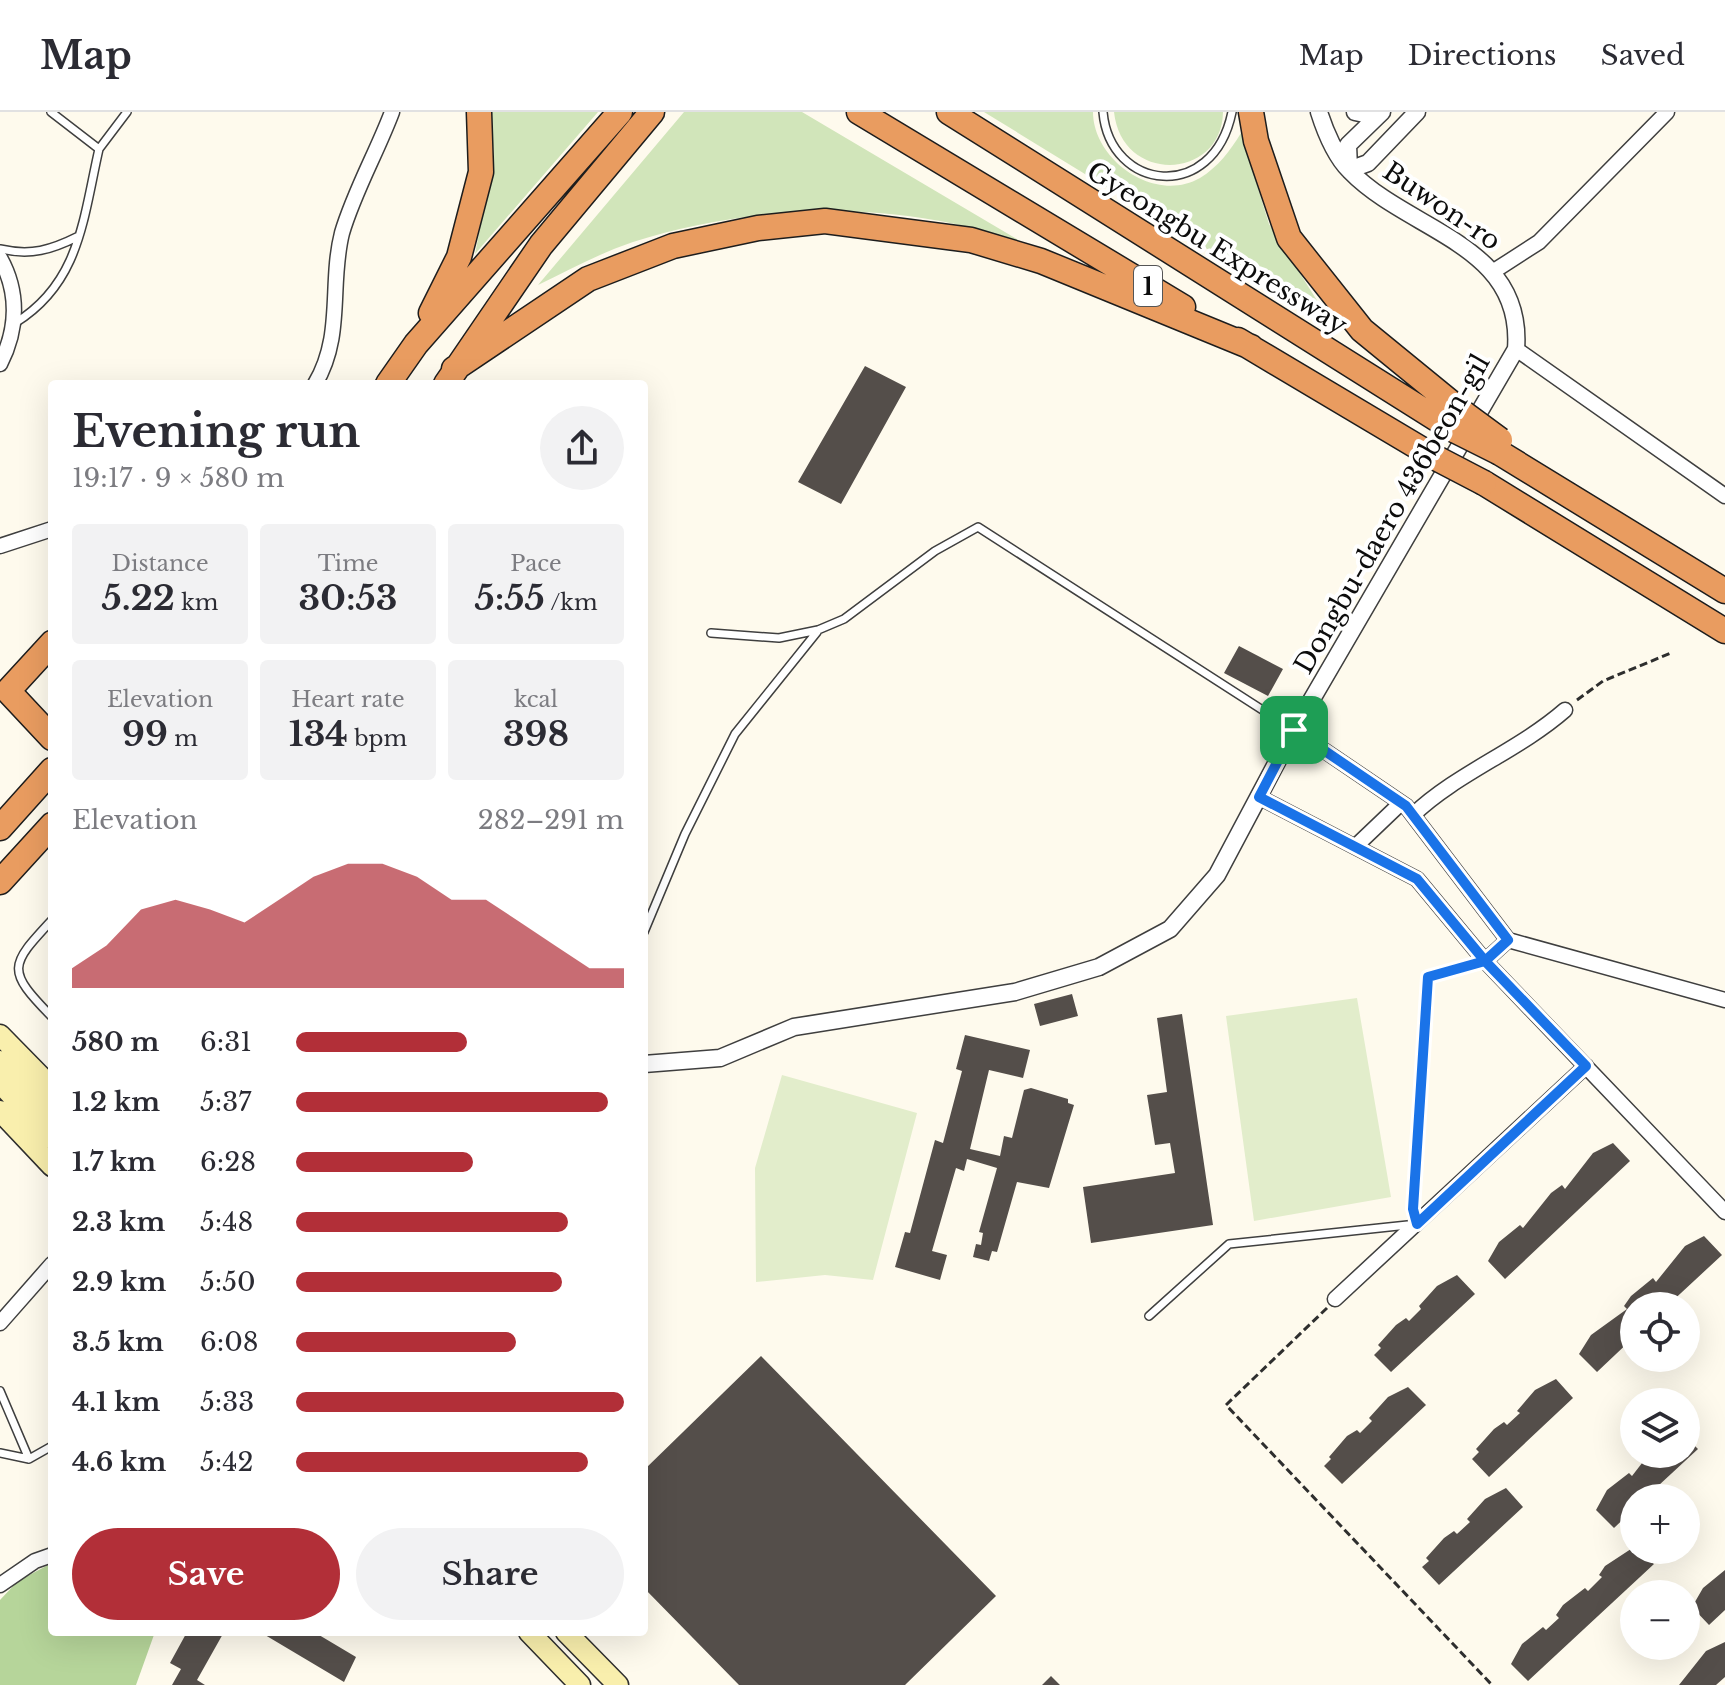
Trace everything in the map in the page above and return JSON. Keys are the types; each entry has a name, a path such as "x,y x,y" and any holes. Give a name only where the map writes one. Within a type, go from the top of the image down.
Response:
{"highway":[{"path":"416,344 459,257 481,172 479,112"},
{"path":"391,380 416,344 620,112"},
{"path":"450,377 541,245 652,112"},
{"name":"1","path":"859,112 1438,459 1484,483 1725,631"},
{"name":"Gyeongbu Expressway","path":"949,112 1461,423"},
{"path":"1251,112 1256,141 1289,238 1362,330 1461,423 1725,591"},
{"path":"450,377 588,279 673,246 758,228 825,221 971,240 1041,261 1251,347"},
{"path":"48,647 8,691 48,734"},
{"path":"0,828 48,774"},
{"path":"0,882 48,829"}],"main road":[{"path":"0,1035 48,1084"},
{"path":"0,1061 48,1110"},
{"path":"0,1083 48,1134"},
{"path":"0,1111 48,1162"},
{"path":"533,1636 580,1685"},
{"path":"570,1636 618,1685"}],"street":[{"path":"317,380 327,364 334,330 342,234 392,112"},
{"name":"Buwon-ro","path":"1319,112 1349,170 1380,196 1459,244 1494,271 1514,310 1518,326 1516,349"},
{"path":"1355,112 1369,115 1376,112"},
{"path":"1382,112 1348,145 1349,170 1368,163 1417,112"},
{"path":"1494,271 1539,242 1667,112"},
{"path":"0,258 11,285 15,323 0,364"},
{"path":"1516,349 1725,496"},
{"name":"Dongbu-daero 436beon-gil","path":"648,1064 720,1058 794,1027 1015,992 1074,976 1122,958 1170,929 1217,875 1294,730 1516,349"},
{"path":"0,546 48,530"},
{"path":"1413,815 1429,800 1538,733 1565,710"},
{"path":"1294,730 1401,803 1508,940 1725,1000"},
{"path":"1259,797 1357,845 1417,879 1485,961 1725,1212"},
{"path":"1357,845 1401,803"},
{"path":"1485,961 1508,940"},
{"path":"1335,1299 1586,1066"},
{"path":"0,1323 48,1269"},
{"path":"0,1585 35,1561 48,1556"}],"lane":[{"path":"51,112 99,149"},
{"path":"15,323 39,308 61,282 79,236 99,149 127,112"},
{"path":"1103,112 1104,127 1115,147 1133,165 1153,175 1183,177 1205,165 1226,139 1232,112"},
{"path":"0,249 25,255 51,250 79,236"},
{"path":"711,633 779,638 818,630 844,619 935,551 978,527 1294,730"},
{"path":"648,922 685,834 735,734 818,630"},
{"path":"48,924 20,954 17,972 28,993 48,1013"},
{"path":"1149,1316 1229,1244 1417,1224 1413,1209 1428,977 1485,961"},
{"path":"0,1391 29,1459"},
{"path":"0,1453 29,1459 48,1448"}],"path":[{"path":"1565,710 1603,681 1671,653"},
{"path":"1335,1299 1226,1405 1492,1685"}],"green space":[{"path":"490,112 598,112 475,254 494,156"},
{"path":"684,112 802,112 1025,244 964,226 915,217 834,211 793,212 711,222 633,242 538,285"},
{"path":"984,112 1093,112 1103,146 1115,161 1146,181 1164,185 1182,185 1206,174 1223,158 1241,133 1269,224 1328,318 1323,320"},
{"path":"1114,112 1223,112 1218,135 1207,151 1190,161 1171,165 1152,162 1134,152 1121,136"},
{"path":"1357,998 1391,1197 1254,1221 1226,1016"},
{"path":"782,1075 917,1113 873,1280 825,1275 756,1282 755,1168"},
{"path":"48,1565 48,1636 154,1636 136,1685 0,1685 0,1600 18,1581"}],"building":[{"path":"865,366 906,387 841,504 798,482"},
{"path":"1239,646 1283,669 1268,696 1224,673"},
{"path":"1072,994 1078,1016 1040,1026 1034,1004"},
{"path":"1182,1014 1213,1225 1091,1243 1083,1187 1175,1173 1170,1143 1155,1145 1147,1095 1167,1092 1157,1018"},
{"path":"965,1035 1030,1050 1023,1078 989,1070 970,1149 1000,1156 1004,1136 1012,1138 1024,1090 1031,1088 1068,1099 1068,1103 1074,1105 1049,1188 1017,1182 997,1252 992,1251 989,1261 973,1257 976,1244 981,1245 983,1233 979,1232 997,1168 967,1159 964,1171 956,1168 932,1251 947,1255 940,1280 895,1267 905,1232 910,1233 935,1140 943,1143 962,1071 956,1069"},
{"path":"1613,1143 1630,1161 1505,1279 1488,1261 1499,1242 1520,1225 1523,1228 1551,1193 1562,1185 1565,1189 1593,1153"},
{"path":"1704,1236 1722,1255 1682,1292 1636,1292 1653,1278 1656,1282 1685,1246"},
{"path":"1457,1275 1475,1294 1391,1372 1374,1355 1381,1348 1378,1345 1396,1325 1406,1318 1409,1321 1421,1309 1419,1306 1437,1286"},
{"path":"1620,1314 1620,1350 1597,1372 1579,1354 1591,1335"},
{"path":"761,1356 996,1596 905,1685 739,1685 648,1592 648,1466"},
{"path":"1556,1379 1573,1398 1489,1477 1472,1459 1479,1452 1476,1449 1494,1429 1504,1422 1507,1425 1520,1413 1517,1411 1535,1390"},
{"path":"1408,1387 1426,1405 1342,1484 1324,1466 1331,1459 1329,1457 1347,1436 1357,1430 1360,1433 1372,1421 1369,1418 1388,1397"},
{"path":"1638,1468 1677,1468 1660,1484 1620,1484 1620,1522 1614,1528 1596,1510 1607,1490 1629,1473 1632,1476"},
{"path":"1506,1488 1523,1507 1439,1585 1422,1567 1429,1561 1426,1558 1444,1538 1454,1531 1457,1534 1470,1522 1467,1519 1485,1499"},
{"path":"1620,1556 1620,1564 1654,1564 1637,1580 1620,1580 1620,1596 1528,1681 1511,1664 1522,1644 1559,1618 1556,1615 1563,1605 1585,1588 1588,1591 1602,1577 1599,1575 1605,1566"},
{"path":"1725,1570 1725,1610 1709,1625 1700,1615 1700,1593"},
{"path":"185,1636 222,1636 197,1680 205,1685 172,1685 181,1669 170,1663"},
{"path":"267,1636 321,1636 356,1657 344,1682"},
{"path":"1725,1642 1725,1677 1716,1685 1679,1685 1700,1660 1706,1651"},
{"path":"1051,1676 1060,1685 1042,1685"}],"route":[{"path":"1294,730 1259,797 1357,845 1417,879 1485,961 1428,977 1413,1209 1417,1224 1586,1066 1485,961 1495,948 1508,940 1406,806 1294,730"}]}
